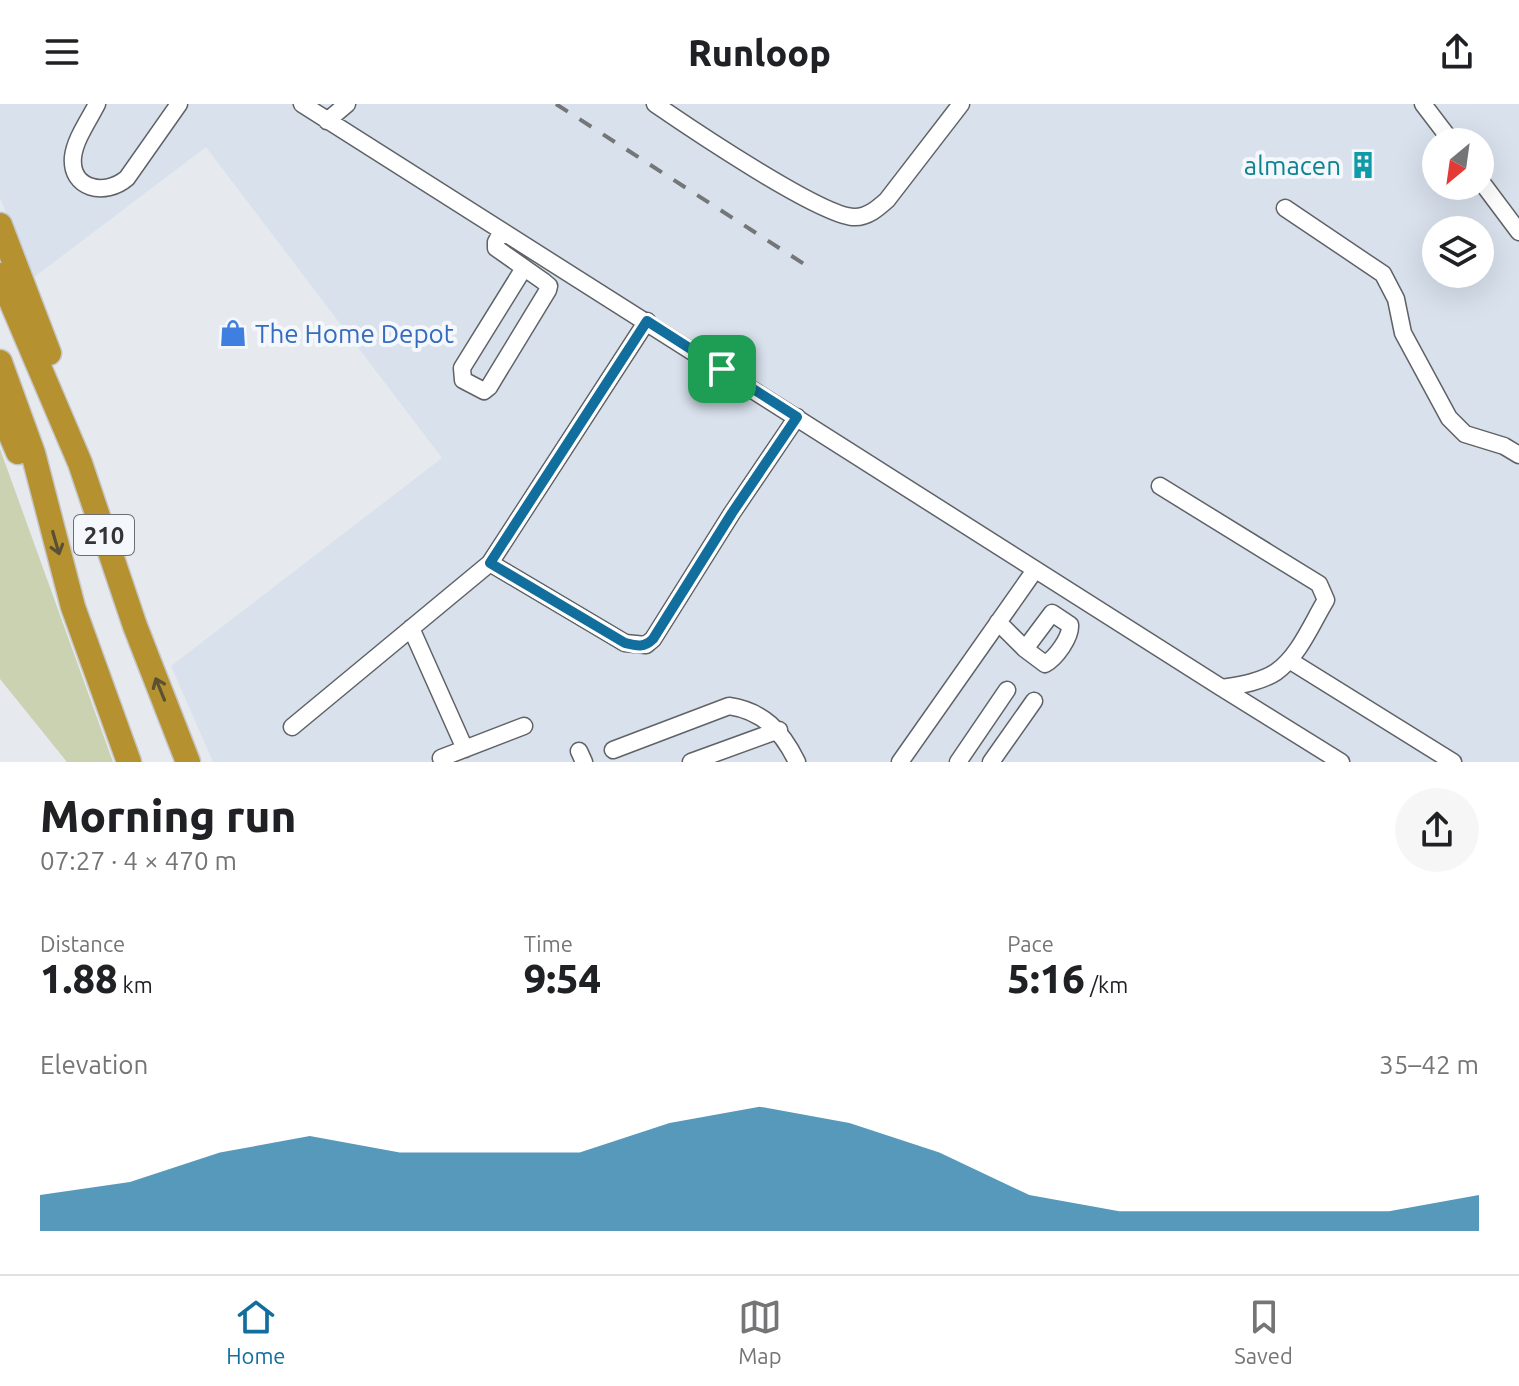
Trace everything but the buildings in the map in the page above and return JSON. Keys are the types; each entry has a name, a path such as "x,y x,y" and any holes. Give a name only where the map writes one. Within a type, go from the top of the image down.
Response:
{"highway":[{"path":"0,225 62,389 80,463"},
{"name":"210","path":"0,275 80,463 135,626 188,762"},
{"name":"210","path":"0,362 33,453 73,607 129,762"},
{"path":"0,410 43,499"}],"lane":[{"path":"97,104 75,147 73,159 78,176 99,190 118,185 127,178 179,104"},
{"path":"302,104 1341,762"},
{"path":"327,121 347,104"},
{"path":"655,104 819,206 853,218 875,210 887,200 961,104"},
{"path":"1423,104 1441,128"},
{"path":"1494,199 1519,232"},
{"path":"1285,208 1383,274 1396,299 1403,333 1449,418 1465,434 1504,446 1519,455"},
{"path":"502,231 496,248 524,268 549,286 489,387 479,390 463,380 462,368 524,268"},
{"path":"292,727 490,563 647,321"},
{"path":"490,563 625,643 646,645 653,639 797,417"},
{"path":"1160,486 1319,584 1326,600 1289,660 1275,673 1256,681 1222,688"},
{"path":"900,762 1035,570"},
{"path":"998,622 1025,649"},
{"path":"411,628 465,749"},
{"path":"1289,660 1453,762"},
{"path":"958,762 1007,690"},
{"path":"991,762 1034,701"},
{"path":"613,750 729,706 746,709 779,730 797,762"},
{"path":"441,758 524,726"},
{"path":"691,762 779,730"}],"shaded area":[{"path":"0,104 1519,104 1519,762 213,762 171,666 442,458 206,147 33,278 0,198"}],"green space":[{"path":"0,449 113,762 67,762 0,679"}],"railway":[{"path":"556,104 804,264"}],"place":[{"name":"almacen","path":"1363,165"},
{"name":"The Home Depot","path":"233,333"}],"route":[{"path":"647,321 722,369 797,417 653,639 646,645 625,643 490,563 647,321"}]}
